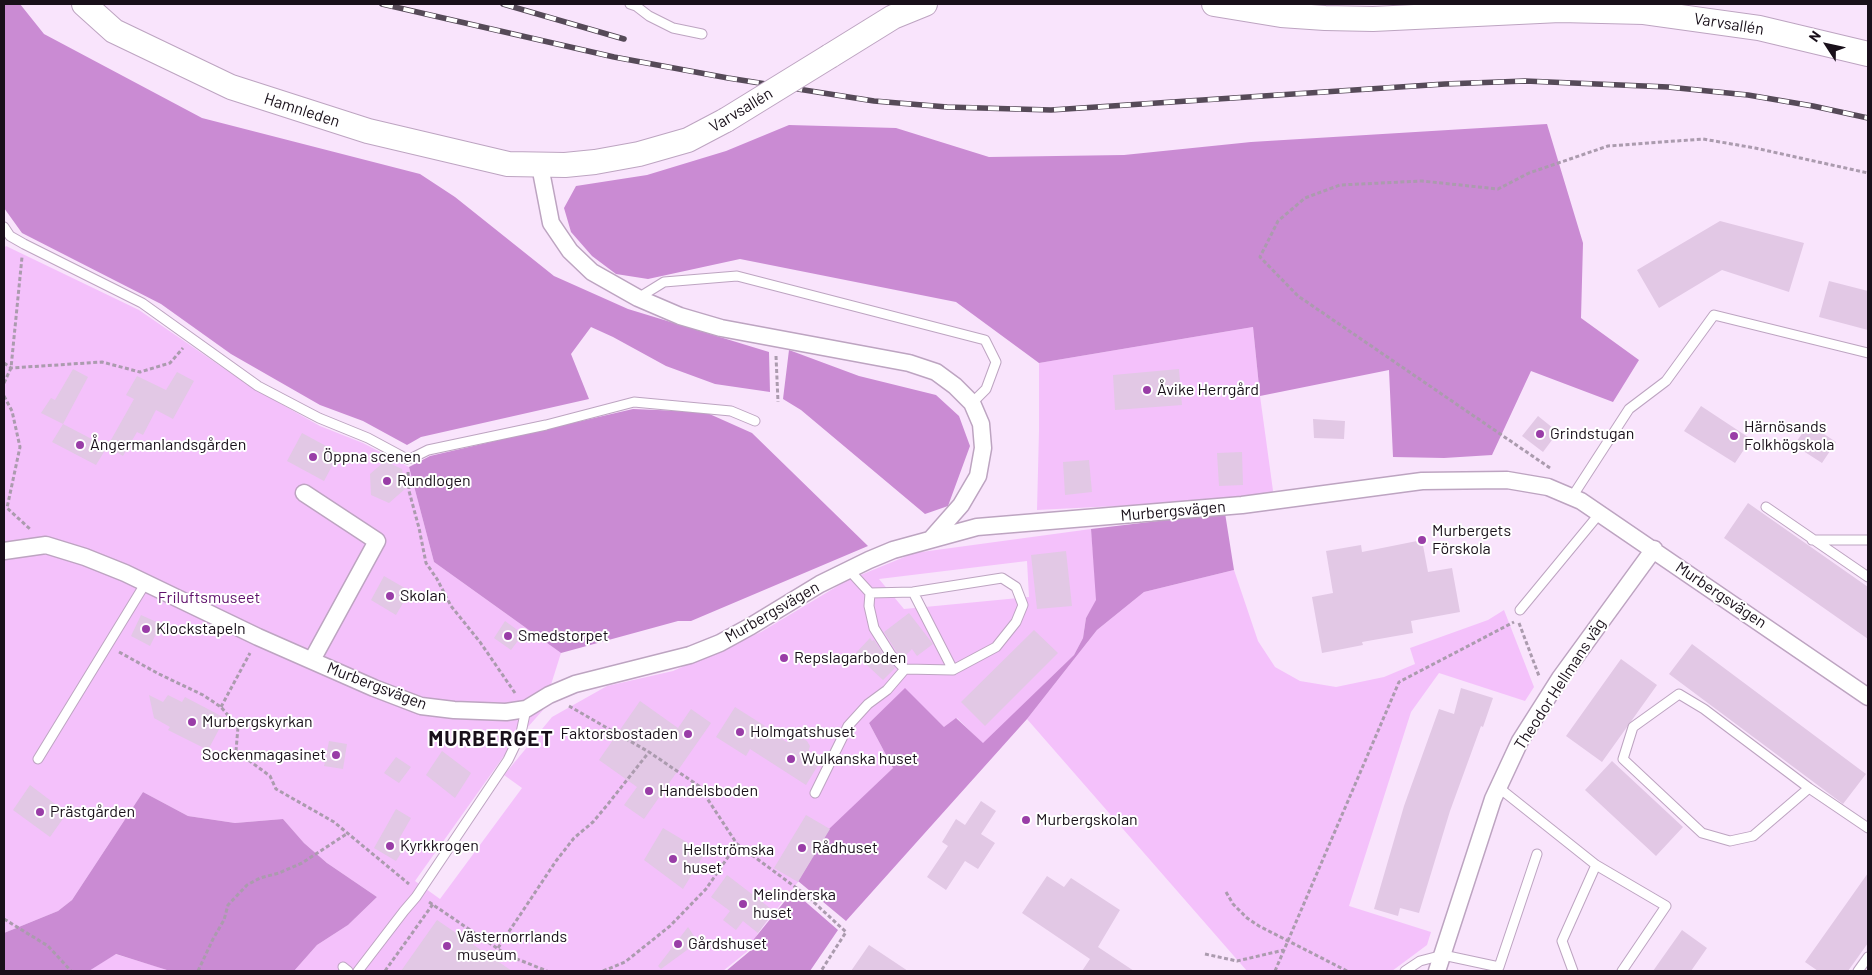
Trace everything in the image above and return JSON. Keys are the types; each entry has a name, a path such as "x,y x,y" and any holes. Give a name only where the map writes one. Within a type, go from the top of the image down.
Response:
{"street":[{"name":"Hamnleden","path":"84,4 114,31 231,87 368,131 508,164 540,166"},
{"name":"Varvsallén","path":"540,166 595,162 639,154 688,140 726,120 893,17 925,4"},
{"name":"Varvsallén","path":"1224,5 1281,14 1324,18 1373,19 1560,10 1644,12 1759,28 1868,54"},
{"path":"540,166 550,222 570,251 592,272 638,298 680,316 721,328 838,349 918,366 936,372 955,386 972,403 980,424 983,448 978,476 961,504 931,539"},
{"name":"Murbergsvägen","path":"4,551 46,545 85,557 125,573 258,637 374,688 421,706 454,710 506,712 526,710 549,695 575,684 690,655 720,643 820,584 893,550 977,527 1242,505 1422,481 1507,480 1575,492 1600,513 1868,696"},
{"path":"304,493 377,541 312,660"},
{"name":"Theodor Hellmans väg","path":"1437,971 1493,799 1520,741 1548,697 1654,549"}],"lane":[{"path":"630,4 673,28 702,34"},
{"path":"4,227 10,236 24,244 142,303 258,386 319,418 368,438 407,459 428,450 546,425 634,402 731,411 756,421"},
{"path":"638,298 664,282 737,276 985,340 996,362 986,389 972,403"},
{"path":"1575,492 1629,408 1666,381 1714,315 1868,353"},
{"path":"1766,507 1868,577"},
{"path":"1520,610 1600,513"},
{"path":"1812,540 1868,540"},
{"path":"849,570 870,594 869,606 874,628 891,654 906,669 953,670 996,647 1016,622 1023,605 1016,587 1002,578 913,592 870,594"},
{"path":"38,759 145,584"},
{"path":"913,592 953,670"},
{"path":"815,792 848,726 868,704 887,690 906,669"},
{"path":"1809,788 1753,836 1730,841 1702,833 1623,759 1633,727 1679,694 1704,709 1809,788 1868,828"},
{"path":"358,971 416,897 508,760 521,733 526,710"},
{"path":"1498,787 1596,865 1666,906 1622,971"},
{"path":"1405,971 1420,961 1443,955 1499,967 1537,854"},
{"path":"1573,971 1562,941 1596,865"},
{"path":"1858,971 1868,957"}],"path":[{"path":"1575,492 1298,296 1260,257 1278,221 1305,198 1340,185 1422,181 1498,189 1529,172 1608,146 1703,139 1755,148 1868,173"},
{"path":"4,383 11,368 24,244"},
{"path":"4,363 11,368 102,362 140,372 170,363 181,353 190,337"},
{"path":"775,338 778,402"},
{"path":"4,396 12,411 20,447 5,507 46,545"},
{"path":"407,459 409,491 426,563 452,606 480,642 526,710"},
{"path":"1275,971 1399,682 1518,620 1548,697"},
{"path":"221,707 258,637"},
{"path":"108,645 159,674 203,695 221,707 238,727 236,751 270,776 276,789 334,822 408,883 416,897 433,904 507,955 548,971"},
{"path":"549,695 649,752 699,786 737,844 806,895 846,932 821,971"},
{"path":"498,948 556,861 574,838 593,822 649,752"},
{"path":"198,971 224,920 228,905 247,885 260,878 302,863 348,834"},
{"path":"603,971 625,962 670,926 706,889 737,844"},
{"path":"1226,892 1233,904 1247,918 1288,942 1346,971"},
{"path":"385,971 433,904"},
{"path":"4,919 48,946 71,971"},
{"path":"1205,954 1236,961 1284,950"}],"green space":[{"name":"Friluftsmuseet","path":"6,246 139,310 251,387 320,426 363,443 409,467 434,562 561,653 543,710 511,746 415,881 440,899 522,788 504,775 552,717 607,686 673,671 761,632 846,581 914,553 1091,529 1097,600 1086,618 1083,638 1074,655 983,744 957,718 945,728 905,689 869,723 893,768 830,829 798,882 758,933 749,950 723,971 294,971 317,945 348,925 377,897 327,863 304,843 283,819 235,823 188,816 143,792 72,900 58,911 4,933 4,248","holes":["1027,561 1029,597 904,609 879,579"]},
{"path":"1253,327 1274,498 1037,510 1039,363"},
{"path":"1234,570 1258,641 1275,667 1300,681 1336,687 1384,677 1415,664 1410,648 1488,620 1504,610 1534,687 1525,701 1439,673 1411,712 1349,906 1431,932 1427,945 1392,971 1247,971 1027,719 1097,630 1144,592"},
{"path":"115,954 155,966 170,971 89,971"}],"shaded area":[{"path":"4,4 20,4 44,34 202,118 420,174 455,197 554,276 628,309 769,352 770,392 715,384 666,366 591,327 571,354 589,399 421,437 407,445 363,421 320,405 231,354 161,304 22,233 4,208"},
{"path":"1547,124 1583,243 1581,318 1639,360 1613,402 1531,371 1492,455 1444,458 1393,457 1389,370 1260,396 1253,327 1039,363 956,302 740,259 648,279 616,274 592,256 571,232 564,208 576,186 647,175 726,151 789,125 896,128 989,157 1124,155 1251,142"},
{"path":"789,350 859,376 936,395 959,416 970,446 948,506 925,514 801,410 783,399"},
{"path":"633,409 705,412 752,433 868,546 691,621 678,621 561,653 434,562 409,467 430,456"},
{"path":"1225,513 1234,570 1144,592 1097,630 1027,719 846,921 798,881 829,829 893,768 869,723 905,688 944,727 956,718 983,743 1074,655 1083,638 1086,618 1096,600 1091,529"},
{"path":"143,792 188,816 235,823 283,819 304,843 327,863 377,897 348,925 317,945 294,971 170,971 116,954 89,971 4,971 4,933 58,911 72,900"},
{"path":"793,891 838,930 810,971 726,971 750,951 754,939"}],"building":[{"path":"1720,221 1804,243 1789,292 1722,270 1659,308 1637,270"},
{"path":"1829,281 1868,291 1868,330 1819,317"},
{"path":"73,369 88,377 63,424 41,413 51,398 55,400"},
{"name":"Åvike Herrgård","path":"1179,369 1182,405 1115,410 1113,375"},
{"path":"177,372 194,381 173,419 156,410 143,435 137,432 123,456 107,447 134,399 126,395 137,376 166,390"},
{"path":"1701,406 1751,439 1735,463 1684,431"},
{"name":"Grindstugan","path":"1538,416 1558,432 1543,452 1522,436"},
{"path":"1313,419 1345,421 1344,439 1314,438"},
{"name":"Ångermanlandsgården","path":"63,424 107,447 96,465 52,442"},
{"path":"1809,424 1836,442 1822,463 1794,445"},
{"name":"Öppna scenen","path":"302,433 339,453 324,481 287,461"},
{"path":"1242,452 1243,485 1219,486 1217,453"},
{"path":"1089,460 1092,492 1065,495 1063,462"},
{"name":"Rundlogen","path":"385,461 402,469 405,489 389,503 371,495 370,474"},
{"path":"1748,503 1868,587 1868,639 1724,538"},
{"path":"1422,540 1428,572 1452,568 1460,612 1411,621 1413,633 1362,642 1363,645 1322,653 1312,597 1333,593 1326,551 1361,545 1362,552"},
{"path":"1066,551 1072,606 1037,609 1031,555"},
{"name":"Skolan","path":"384,576 410,591 396,615 371,600"},
{"path":"909,613 933,644 917,656 912,649 903,658 896,651 884,632"},
{"name":"Klockstapeln","path":"141,615 161,624 150,646 131,636"},
{"name":"Smedstorpet","path":"505,621 523,634 511,650 494,638"},
{"path":"1034,630 1058,653 985,726 961,702"},
{"path":"870,638 872,641 874,640 895,668 883,680 855,654"},
{"path":"1692,644 1866,774 1843,804 1669,674"},
{"path":"1621,659 1657,685 1602,762 1566,736"},
{"path":"1461,688 1493,698 1450,811 1419,913 1400,908 1398,916 1374,909 1404,806 1439,709 1454,714"},
{"name":"Murbergskyrkan","path":"149,695 163,702 168,695 182,702 185,697 225,718 208,750 168,730 170,727 154,718"},
{"path":"640,701 678,728 691,709 711,723 644,819 624,805 637,787 599,760"},
{"path":"735,707 765,726 763,728 787,742 800,737 807,741 810,746 808,753 820,762 806,785 750,749 746,756 716,737"},
{"name":"Sockenmagasinet","path":"329,741 347,744 343,769 324,766"},
{"path":"442,751 471,773 455,798 426,775"},
{"path":"396,757 411,767 399,783 384,773"},
{"path":"1612,761 1683,827 1656,856 1585,790"},
{"name":"Prästgården","path":"30,785 67,813 50,837 13,810"},
{"path":"981,801 996,811 981,834 995,843 978,869 965,861 946,890 927,877 948,846 942,842 956,819 965,825"},
{"path":"396,809 411,818 399,839 407,844 396,861 374,848"},
{"name":"Rådhuset","path":"806,815 830,829 798,882 774,868"},
{"name":"Hellströmska huset","path":"663,828 705,853 683,889 644,860"},
{"path":"1868,873 1868,943 1848,971 1818,971 1805,962"},
{"name":"Melinderska huset","path":"727,875 774,911 758,933 743,921 736,930 723,920 730,911 711,897"},
{"path":"1047,876 1064,887 1071,878 1120,910 1098,947 1134,971 1082,971 1090,959 1022,913"},
{"name":"Västernorrlands museum","path":"437,920 512,971 401,971"},
{"name":"Gårdshuset","path":"688,927 698,942 661,969 658,966"},
{"path":"1682,930 1707,948 1691,971 1653,971"},
{"path":"869,945 908,971 851,971"}],"railway":[{"path":"382,4 614,57 728,78 874,101 947,107 1051,110 1445,84 1525,81 1668,87 1748,95 1868,118"},
{"path":"503,4 624,39"}],"place":[{"name":"Åvike Herrgård","path":"1147,390"},
{"name":"Grindstugan","path":"1540,434"},
{"name":"Härnösands Folkhögskola","path":"1734,436"},
{"name":"Ångermanlandsgården","path":"80,445"},
{"name":"Öppna scenen","path":"313,457"},
{"name":"Rundlogen","path":"387,481"},
{"name":"Murbergets Förskola","path":"1422,540"},
{"name":"Skolan","path":"390,596"},
{"name":"Klockstapeln","path":"146,629"},
{"name":"Smedstorpet","path":"508,636"},
{"name":"Repslagarboden","path":"784,658"},
{"name":"Murbergskyrkan","path":"192,722"},
{"name":"Holmgatshuset","path":"740,732"},
{"name":"Faktorsbostaden","path":"688,734"},
{"name":"Sockenmagasinet","path":"336,755"},
{"name":"Wulkanska huset","path":"791,759"},
{"name":"Handelsboden","path":"649,791"},
{"name":"Prästgården","path":"40,812"},
{"name":"Murbergskolan","path":"1026,820"},
{"name":"Kyrkkrogen","path":"390,846"},
{"name":"Rådhuset","path":"802,848"},
{"name":"Hellströmska huset","path":"673,859"},
{"name":"Melinderska huset","path":"743,904"},
{"name":"Gårdshuset","path":"678,944"},
{"name":"Västernorrlands museum","path":"447,946"}],"district":[{"name":"MURBERGET","path":"491,739"}]}
